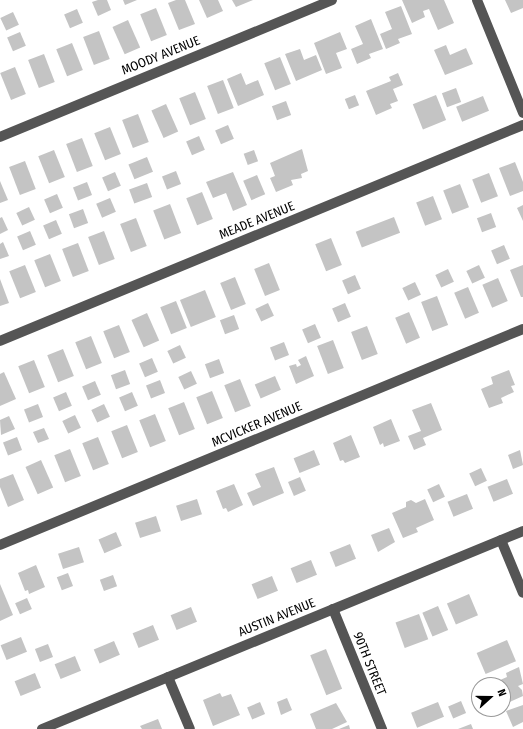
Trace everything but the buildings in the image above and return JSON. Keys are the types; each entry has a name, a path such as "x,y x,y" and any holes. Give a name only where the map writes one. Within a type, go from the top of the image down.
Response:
{"street":[{"name":"MOODY AVENUE","path":"0,137 332,0"},
{"path":"478,0 523,113"},
{"name":"MEADE AVENUE","path":"0,341 523,125"},
{"name":"MCVICKER AVENUE","path":"0,546 523,329"},
{"name":"AUSTIN AVENUE","path":"42,729 523,531"},
{"path":"502,540 523,593"},
{"name":"90TH STREET","path":"333,609 382,729"},
{"path":"168,677 190,729"}]}
